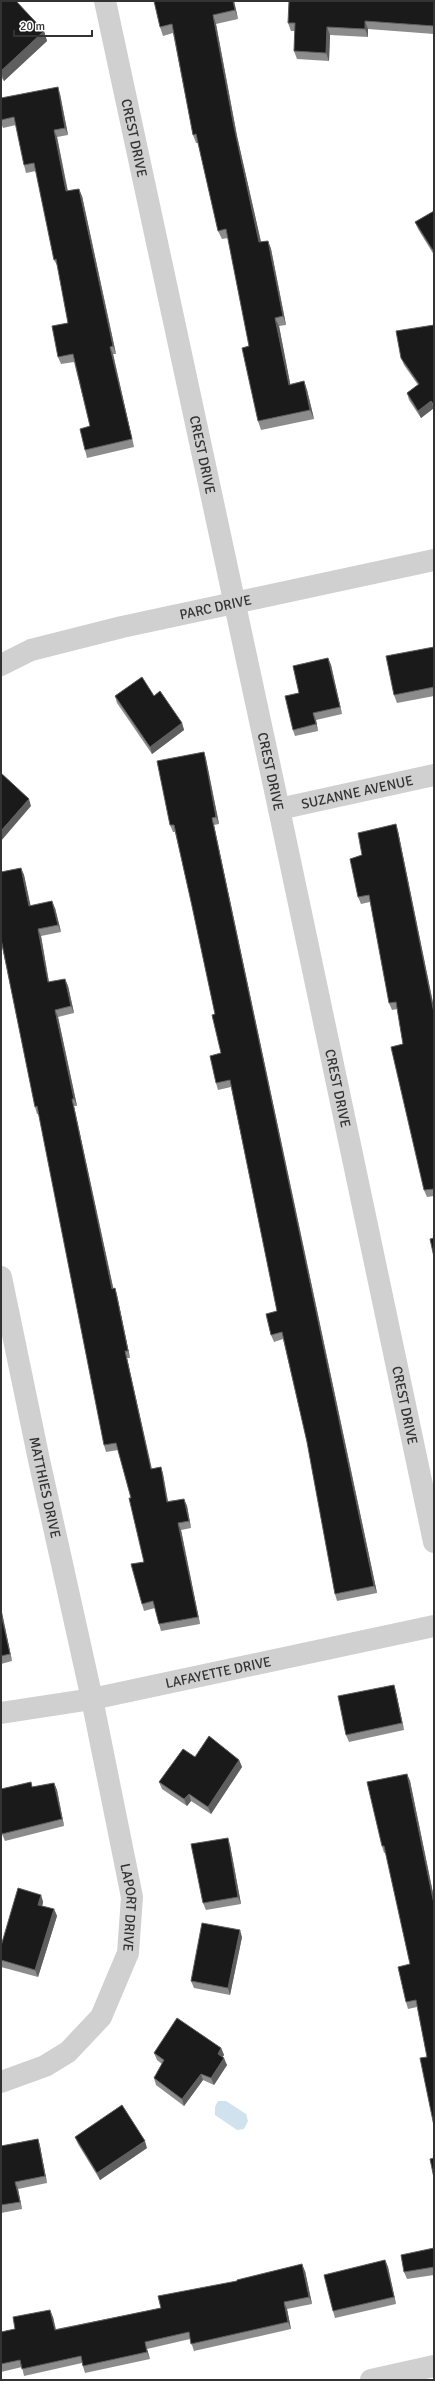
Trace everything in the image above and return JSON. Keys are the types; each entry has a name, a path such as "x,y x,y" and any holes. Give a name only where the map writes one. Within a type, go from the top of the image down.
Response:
{"street":[{"name":"CREST DRIVE","path":"105,1 280,809 434,1542"},
{"name":"PARC DRIVE","path":"1,665 31,650 122,627 434,560"},
{"name":"SUZANNE AVENUE","path":"280,809 434,775"},
{"name":"MATTHIES DRIVE","path":"1,1277 39,1460 92,1699"},
{"name":"LAFAYETTE DRIVE","path":"1,1713 92,1699 434,1626"},
{"name":"LAPORT DRIVE","path":"1,2082 45,2066 68,2052 101,2017 128,1953 132,1897 92,1699"},
{"path":"370,2380 434,2366"}],"water":[{"path":"218,2101 226,2101 246,2114 248,2121 244,2129 237,2130 215,2115 215,2107"}],"building":[{"path":"1,1 16,1 44,31 1,71"},
{"path":"154,1 233,1 235,10 213,15 234,127 259,242 268,241 283,316 275,318 289,385 304,381 310,410 258,421 242,348 249,346 226,229 218,231 196,134 193,135 172,24 160,27"},
{"path":"289,1 434,1 434,26 365,21 365,29 327,27 326,53 294,51 295,23 288,23"},
{"path":"58,87 65,128 54,130 66,191 79,189 113,346 110,347 132,439 85,450 80,429 90,426 73,354 58,357 52,326 68,323 56,259 54,260 34,163 24,165 14,117 1,120 1,98"},
{"path":"434,211 434,252 415,222"},
{"path":"434,325 434,405 431,401 418,411 407,393 419,384 401,358 396,331"},
{"path":"434,647 434,687 394,695 386,656"},
{"path":"328,658 340,707 313,713 316,724 293,730 285,696 299,693 293,666"},
{"path":"142,677 154,696 160,691 182,723 150,747 115,696"},
{"path":"204,752 216,817 212,818 374,1586 335,1594 307,1442 282,1332 271,1335 266,1314 277,1311 230,1080 216,1083 210,1056 221,1053 212,1015 215,1014 174,825 170,825 157,761"},
{"path":"1,773 29,799 1,831"},
{"path":"396,824 434,1013 434,1189 424,1190 391,1047 403,1044 396,1002 389,1003 369,895 358,897 350,859 362,855 358,833"},
{"path":"21,868 29,906 52,901 58,925 38,929 48,982 65,979 71,1006 55,1010 74,1099 72,1099 112,1289 115,1288 128,1351 125,1351 151,1469 161,1467 167,1502 184,1499 189,1521 178,1523 198,1617 159,1624 153,1601 142,1604 131,1564 144,1562 129,1498 131,1498 116,1443 104,1445 37,1106 35,1107 1,939 1,872"},
{"path":"434,1238 434,1257 430,1239"},
{"path":"1,1613 10,1654 1,1656"},
{"path":"394,1685 402,1723 346,1735 338,1696"},
{"path":"209,1736 239,1760 208,1807 189,1794 184,1799 159,1782 183,1749 195,1757"},
{"path":"407,1774 434,1904 434,2126 420,2058 427,2057 416,2000 406,2002 398,1967 410,1964 384,1846 382,1846 367,1782"},
{"path":"31,1782 32,1787 54,1783 62,1819 2,1834 1,1789"},
{"path":"228,1838 238,1897 203,1903 191,1844"},
{"path":"18,1888 41,1895 38,1905 54,1909 35,1970 1,1960 1,1946"},
{"path":"202,1923 240,1930 228,1988 191,1981"},
{"path":"177,2018 221,2048 218,2054 224,2058 211,2078 201,2074 182,2099 154,2078 164,2060 154,2053"},
{"path":"122,2105 145,2141 97,2173 75,2137"},
{"path":"38,2139 45,2176 15,2182 20,2202 1,2205 1,2146"},
{"path":"434,2158 434,2178 430,2159"},
{"path":"434,2248 434,2267 404,2272 401,2255"},
{"path":"385,2260 394,2297 333,2311 324,2275"},
{"path":"302,2264 309,2297 284,2302 288,2322 191,2344 189,2332 145,2342 147,2352 83,2366 81,2356 22,2369 20,2360 1,2364 1,2332 15,2329 13,2317 50,2310 55,2330 161,2308 158,2296 237,2281"}]}
